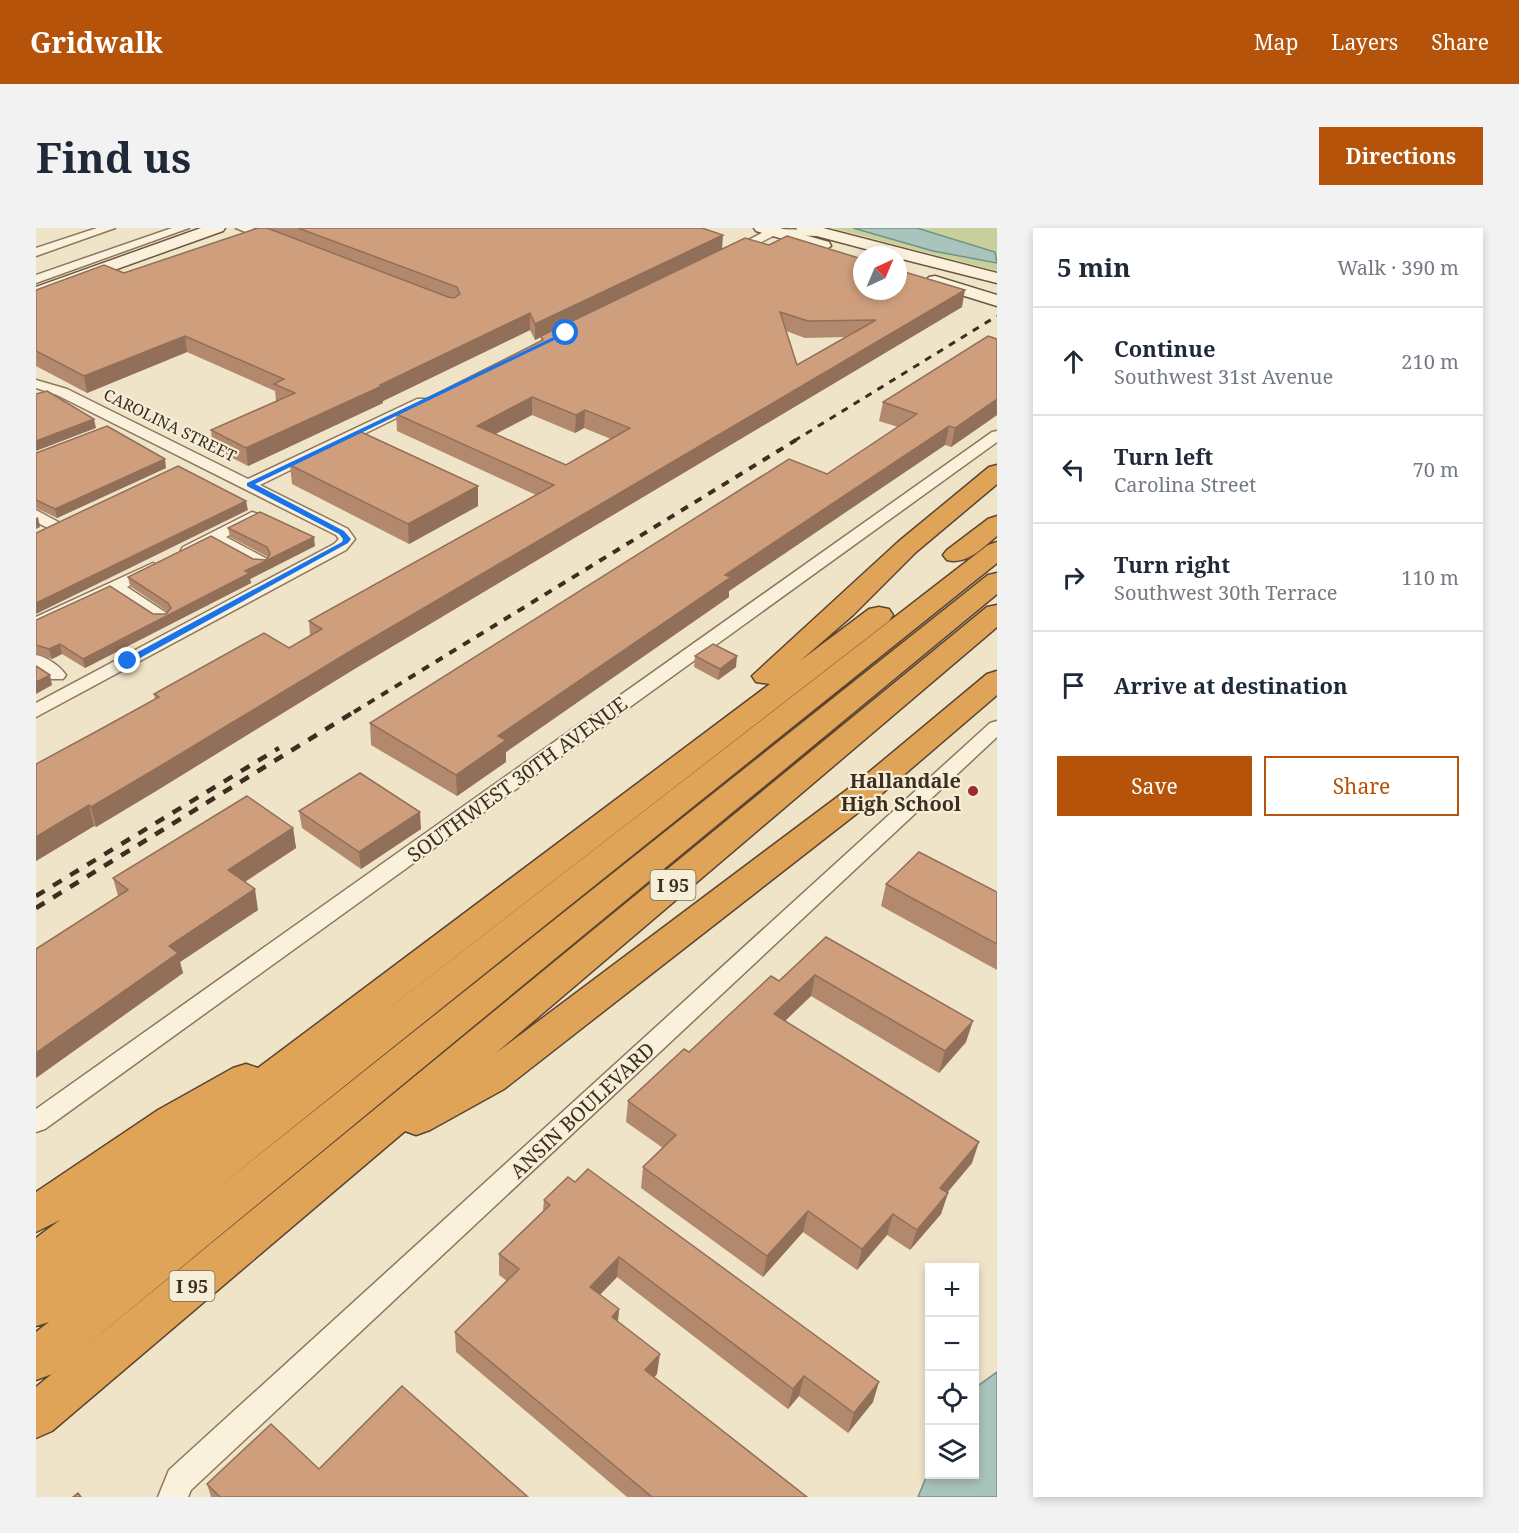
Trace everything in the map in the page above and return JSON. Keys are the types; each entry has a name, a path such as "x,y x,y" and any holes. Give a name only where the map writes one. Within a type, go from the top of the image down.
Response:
{"highway":[{"path":"679,769 757,684 843,609 907,546 997,472"},
{"path":"36,1262 169,1161 334,1029 679,769 997,524"},
{"path":"36,1306 997,550"},
{"path":"36,1359 997,581"},
{"name":"I 95","path":"36,1416 997,613"},
{"path":"348,1156 490,1078 867,790 997,680"},
{"path":"36,1214 172,1121 334,1029"}],"main road":[{"path":"36,292 217,228"},
{"path":"804,228 997,278"},
{"path":"768,230 853,255"},
{"path":"907,273 997,301"}],"street":[{"path":"36,252 109,228"},
{"path":"36,279 183,228"},
{"path":"242,228 285,244"},
{"path":"714,261 768,230 821,233"},
{"name":"CAROLINA STREET","path":"36,384 62,392 249,484 342,532 347,539 335,550 36,711"},
{"path":"249,484 436,395"},
{"name":"SOUTHWEST 30TH AVENUE","path":"36,1122 997,435"},
{"path":"36,624 115,587 258,514"},
{"path":"36,515 61,525 36,537"},
{"path":"214,537 261,563"},
{"path":"115,587 162,618"},
{"path":"36,660 57,675"},
{"name":"ANSIN BOULEVARD","path":"173,1497 180,1480 997,727"}],"green space":[{"path":"832,228 997,228 997,271 907,246"}],"water":[{"path":"853,228 917,228 995,252 997,263 933,251"},
{"path":"997,1372 997,1497 918,1497 925,1479 979,1479 979,1385"}],"building":[{"path":"258,228 267,228 454,298 460,294 457,287 298,228 702,228 723,235 535,324 530,313 380,385 382,386 246,448 211,430 295,393 274,384 284,379 185,336 84,376 36,351 36,290 104,265 124,273"},
{"path":"787,236 853,256 853,300 907,300 907,273 965,290 354,649 91,807 89,805 36,837 36,764 159,697 154,694 264,633 289,648 322,629 309,621 554,485 396,414 543,340 541,336 745,238 769,245","holes":["780,312 808,321 876,320 797,365","532,397 576,415 585,410 630,428 566,465 477,426"]},
{"path":"988,336 997,339 997,399 955,428 949,426 725,575 731,577 498,736 506,740 456,775 370,723 789,459 827,474 917,414 883,402"},
{"path":"47,391 94,419 36,441 36,394"},
{"path":"107,426 165,459 55,509 36,500 36,453"},
{"path":"359,431 478,486 408,524 290,465"},
{"path":"178,466 246,501 36,603 36,533"},
{"path":"260,512 314,537 245,571 250,573 83,659 60,644 49,649 36,645 36,620 110,586 153,614 166,614 171,608 168,603 128,577 211,536 253,559 266,560 270,554 267,547 228,528"},
{"path":"713,644 737,656 720,669 695,656"},
{"path":"36,666 50,675 36,682"},
{"path":"360,773 420,812 359,852 299,811"},
{"path":"247,796 293,828 228,870 255,889 169,946 178,953 36,1053 36,949 128,890 113,878"},
{"path":"919,852 997,892 997,944 886,884"},
{"path":"826,937 973,1021 945,1051 815,975 774,1014 979,1142 940,1188 948,1193 917,1230 893,1214 862,1249 808,1211 767,1256 643,1167 676,1135 628,1101 684,1049 689,1052 771,976 779,981"},
{"path":"588,1169 879,1382 854,1413 804,1376 793,1389 619,1257 590,1287 619,1309 612,1317 660,1354 645,1370 807,1497 652,1497 455,1332 519,1269 499,1254 550,1205 544,1200 568,1177 575,1182"},
{"path":"402,1386 528,1497 220,1497 207,1484 271,1424 319,1469"}],"railway":[{"path":"794,441 997,316"},
{"path":"354,712 796,440"},
{"path":"36,908 357,710"},
{"path":"36,896 279,748"}],"place":[{"name":"Hallandale High School","path":"973,791"}],"route":[{"path":"128,661 345,543 347,539 342,532 249,484 566,333"}]}
